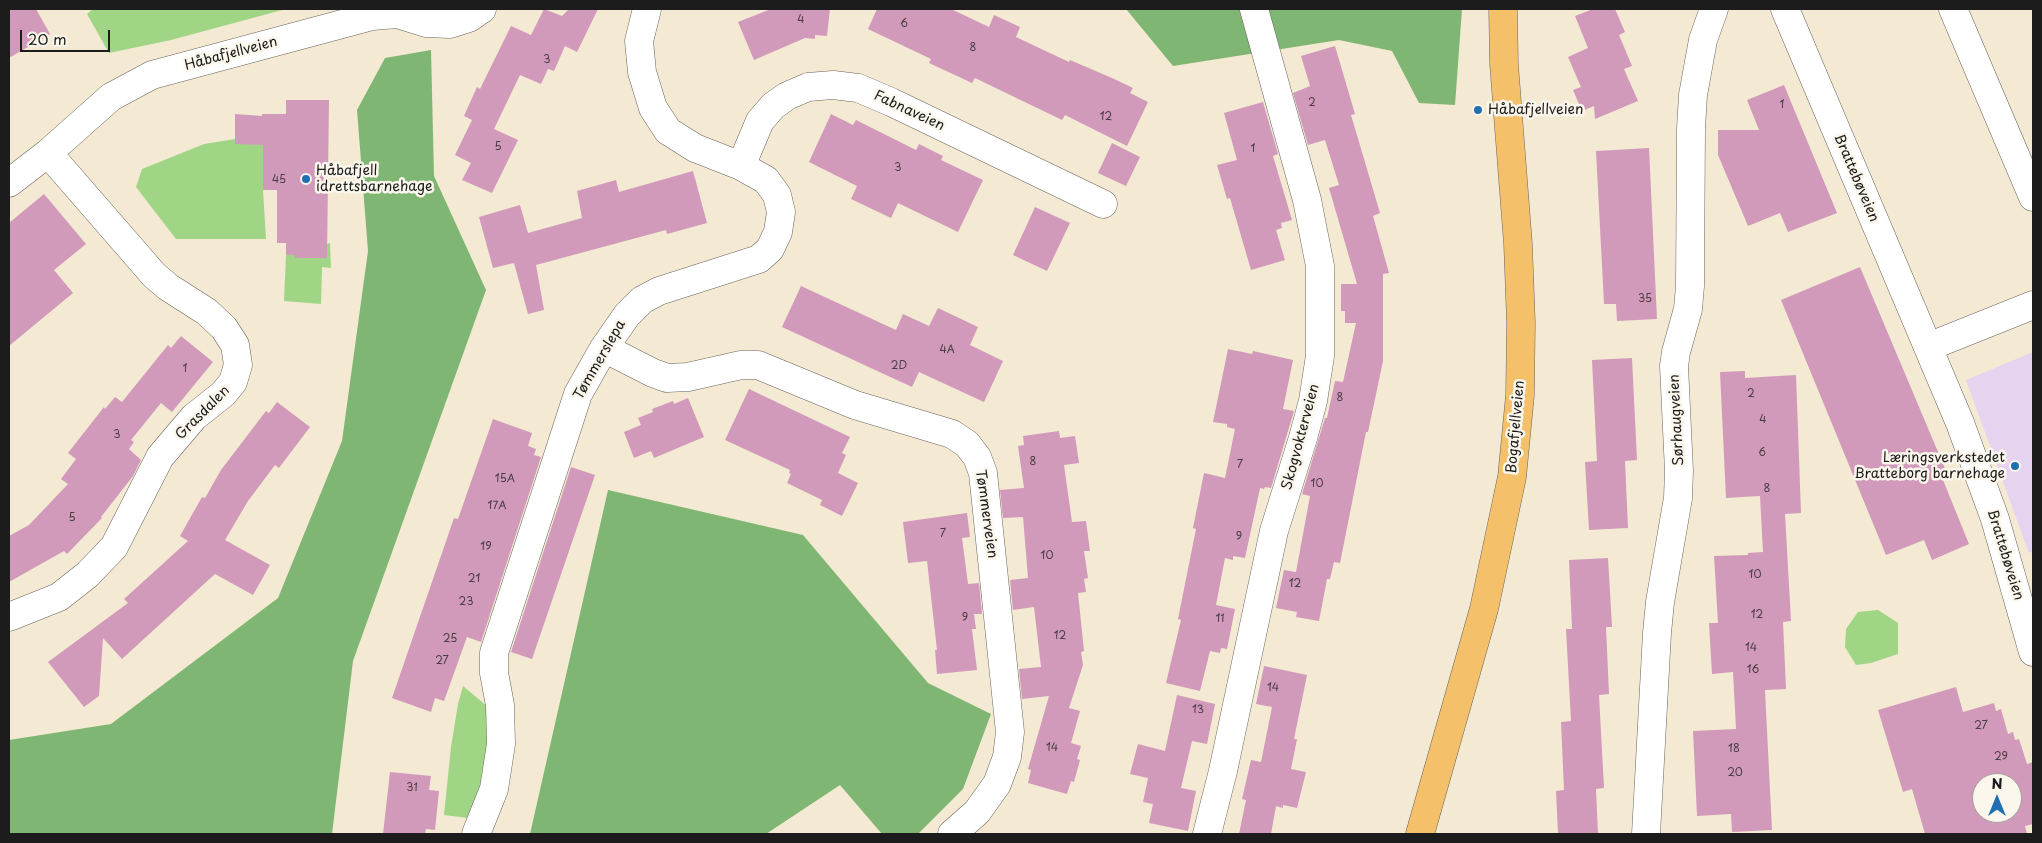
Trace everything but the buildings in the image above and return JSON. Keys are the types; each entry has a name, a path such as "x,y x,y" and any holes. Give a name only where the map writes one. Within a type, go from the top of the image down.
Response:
{"main road":[{"name":"Bogafjellveien","path":"1420,834 1484,609 1512,477 1520,395 1522,323 1504,64 1503,9"}],"street":[{"name":"Håbafjellveien","path":"9,182 48,153 111,98 152,75 372,16 397,14 426,23 450,24 469,18 482,9"},
{"name":"Tømmerslepa","path":"476,834 494,789 501,744 500,705 494,672 494,652 578,394 604,348 627,315 642,300 659,291 759,259 770,249 778,232 781,212 777,195 766,180 742,166 695,148 668,131 653,108 642,72 639,41 647,9"},
{"name":"Skogvokterveien","path":"1207,834 1223,771 1274,531 1304,438 1320,356 1320,266 1307,200 1254,9"},
{"name":"Sørhaugveien","path":"1646,834 1657,633 1660,602 1678,498 1679,471 1674,366 1688,309 1690,286 1693,95 1703,40 1714,9"},
{"name":"Brattebøveien","path":"1785,9 1960,423 1995,519 2033,652"},
{"path":"1953,9 2033,198"},
{"name":"Fabnaveien","path":"742,166 760,121 773,106 787,96 808,88 833,86 858,88 1103,204"},
{"name":"Grasdalen","path":"9,617 59,597 87,575 114,547 160,457 194,417 223,394 233,382 238,365 235,345 224,328 207,312 168,287 154,275 48,153"},
{"path":"1928,347 2033,305"},
{"name":"Tømmerveien","path":"604,348 653,373 668,378 758,364 855,405 952,434 967,444 977,457 983,473 1010,732 1007,757 997,784 976,812 952,834"}],"shaded area":[{"name":"Læringsverkstedet Bratteborg barnehage","path":"2033,352 2033,551 2029,553 1966,380"}],"green space":[{"path":"93,9 286,9 171,40 109,53 87,14"},
{"path":"1126,9 1462,9 1455,105 1419,103 1392,51 1339,40 1173,66"},
{"path":"431,50 434,176 486,290 353,661 332,834 9,834 9,740 111,724 278,598 342,441 368,251 357,110 385,58"},
{"path":"235,139 235,144 263,141 266,239 176,239 136,187 142,169 204,144"},
{"path":"330,243 331,268 322,267 321,304 284,301 286,255 295,255 296,258 326,258 327,244"},
{"path":"608,490 803,535 928,683 991,714 963,789 918,834 882,834 840,785 766,834 530,834"},
{"path":"1878,610 1898,623 1898,654 1871,663 1856,665 1845,647 1846,629 1858,612"},
{"path":"463,686 488,707 488,741 482,782 468,818 444,815 451,747"}],"place":[{"name":"Håbafjellveien","path":"1478,110"},
{"name":"Håbafjell idrettsbarnehage","path":"306,179"},
{"name":"Læringsverkstedet Bratteborg barnehage","path":"2015,466"}]}
